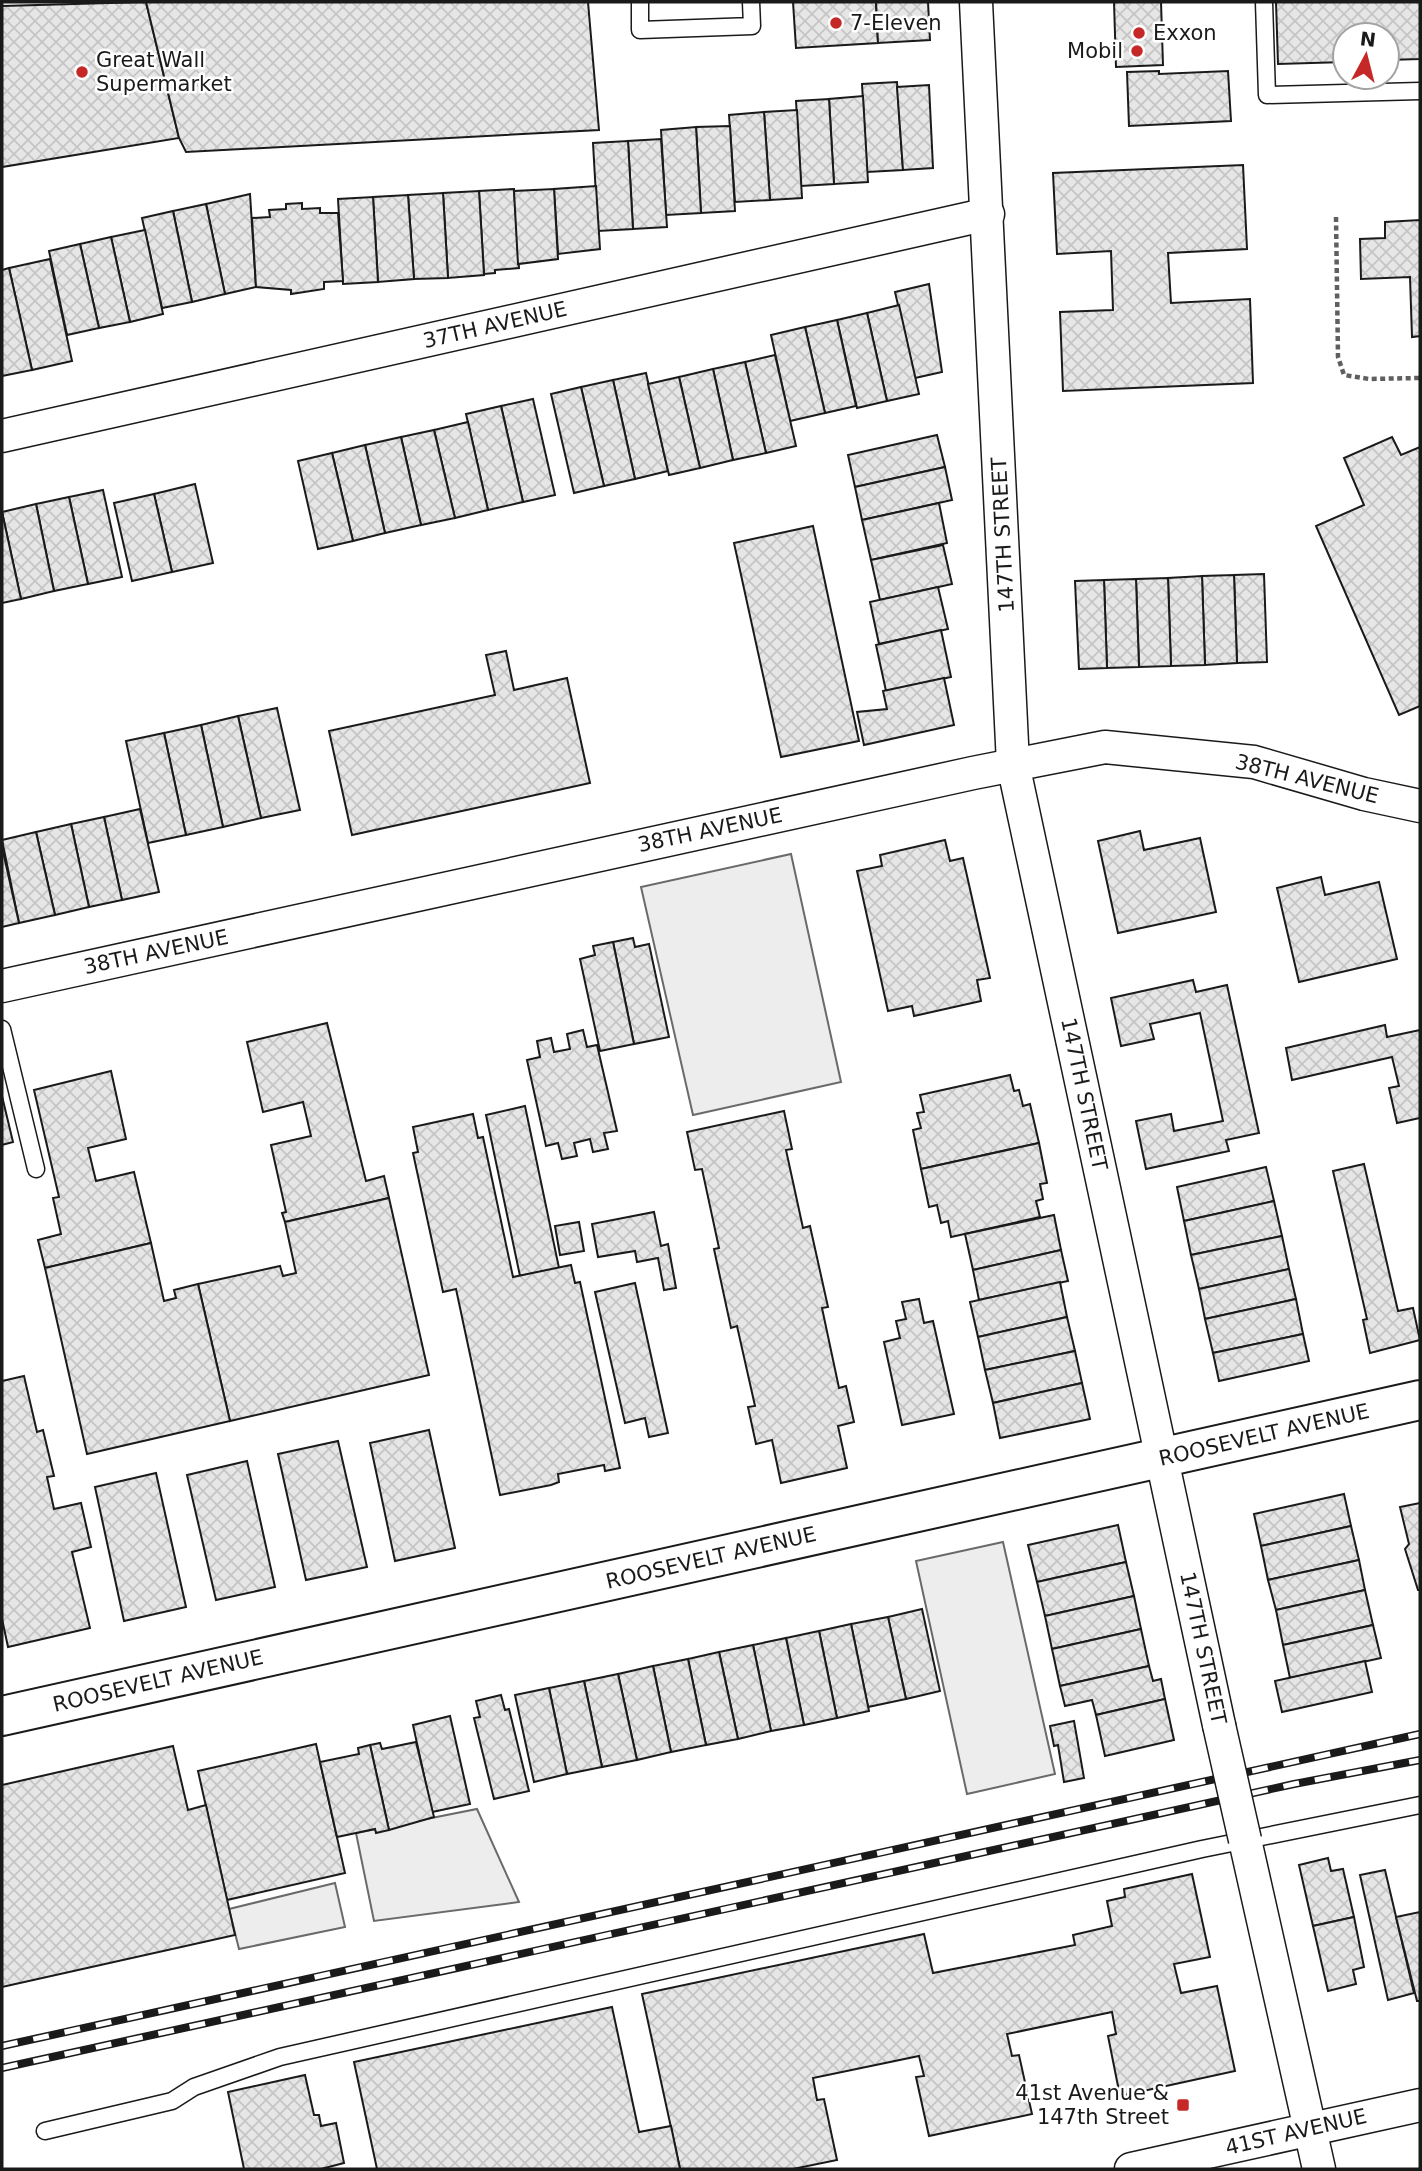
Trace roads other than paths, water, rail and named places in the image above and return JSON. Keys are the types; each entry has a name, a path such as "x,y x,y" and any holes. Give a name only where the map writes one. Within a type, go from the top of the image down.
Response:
{"street":[{"name":"147TH STREET","path":"976,2 1013,764 1219,1725 1319,2169"},
{"name":"37TH AVENUE","path":"2,436 988,214"},
{"name":"38TH AVENUE","path":"2,986 1013,764 1105,747 1254,762 1364,794 1420,806"},
{"name":"ROOSEVELT AVENUE","path":"2,1716 1420,1400"},
{"name":"41ST AVENUE","path":"1131,2169 1420,2105"}],"lane":[{"path":"640,2 640,30 752,26 751,2"},
{"path":"1264,2 1267,95 1420,91"},
{"path":"2,1029 36,1169"},
{"path":"45,2131 172,2102 194,2087 280,2057 1245,1840 1420,1805"}],"railway":[{"path":"2,2046 1420,1734"},
{"path":"2,2068 1294,1784 1420,1760"}],"place":[{"name":"7-Eleven","path":"836,23"},
{"name":"Exxon","path":"1139,33"},
{"name":"Mobil","path":"1137,51"},
{"name":"Great Wall Supermarket","path":"82,72"},
{"name":"41st Avenue & 147th Street","path":"1183,2105"}]}
